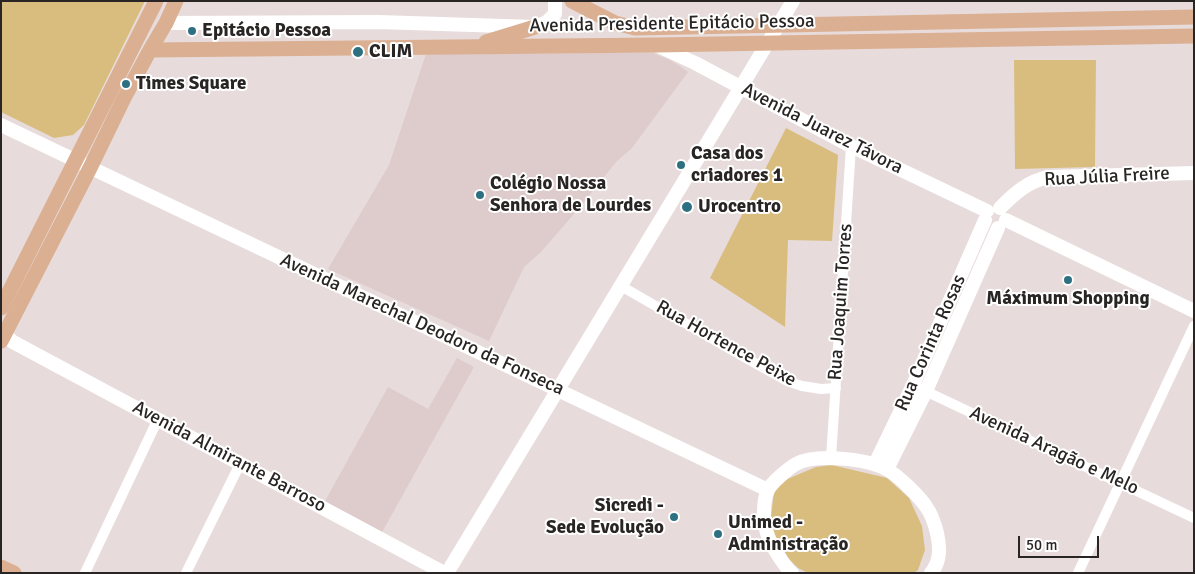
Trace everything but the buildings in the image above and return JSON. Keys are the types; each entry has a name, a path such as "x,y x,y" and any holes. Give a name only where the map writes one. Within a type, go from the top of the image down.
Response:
{"main road":[{"path":"1,308 156,1"},
{"path":"4,338 124,98 166,23 176,1"},
{"name":"Avenida Presidente Epitácio Pessoa","path":"572,1 615,23 635,28 1194,17"},
{"path":"470,47 535,27"},
{"name":"Avenida Presidente Epitácio Pessoa","path":"150,50 656,45 1194,36"},
{"path":"1,567 14,573"}],"street":[{"name":"Avenida Presidente Epitácio Pessoa","path":"166,23 378,22 535,27 548,22 555,14 555,1"},
{"path":"446,573 793,1"},
{"name":"Avenida Juarez Távora","path":"656,45 695,63 851,146 996,218 1194,311"},
{"name":"Avenida Marechal Deodoro da Fonseca","path":"1,125 768,490"},
{"name":"Rua Joaquim Torres","path":"831,458 851,146"},
{"name":"Rua Júlia Freire","path":"996,218 1015,193 1034,180 1042,178 1194,173"},
{"name":"Rua Corinta Rosas","path":"881,467 996,218"},
{"name":"Rua Hortence Peixe","path":"621,286 787,381 802,386 822,389 836,388"},
{"path":"1078,573 1194,326"},
{"name":"Avenida Almirante Barroso","path":"4,338 446,573"},
{"name":"Avenida Aragão e Melo","path":"919,388 1194,518"},
{"path":"85,573 158,419"},
{"path":"792,573 772,546 764,523 764,507 768,490 782,474 797,463 831,458 855,460 881,467 911,489 928,508 935,525 940,543 935,572"},
{"path":"186,573 240,464"}],"shaded area":[{"path":"1,1 145,1 84,125 73,135 54,138 1,112"},
{"name":"Colégio Nossa Senhora de Lourdes","path":"653,53 670,60 688,72 632,148 616,162 541,252 524,267 489,341 328,269 389,165 426,54"},
{"path":"1014,60 1096,60 1095,167 1015,169"},
{"path":"786,128 838,155 832,241 788,240 785,327 710,278"},
{"path":"457,358 474,367 381,534 324,503 388,387 428,409"},
{"path":"832,465 887,478 909,498 922,526 925,550 918,570 914,573 808,573 798,568 781,551 770,524 774,492 785,480 816,467"}],"place":[{"name":"Epitácio Pessoa","path":"192,31"},
{"name":"CLIM","path":"358,52"},
{"name":"Times Square","path":"126,84"},
{"name":"Casa dos criadores 1","path":"681,165"},
{"name":"Colégio Nossa Senhora de Lourdes","path":"480,195"},
{"name":"Urocentro","path":"687,207"},
{"name":"Máximum Shopping","path":"1068,280"},
{"name":"Sicredi - Sede Evolução","path":"674,517"},
{"name":"Unimed - Administração","path":"718,534"}]}
